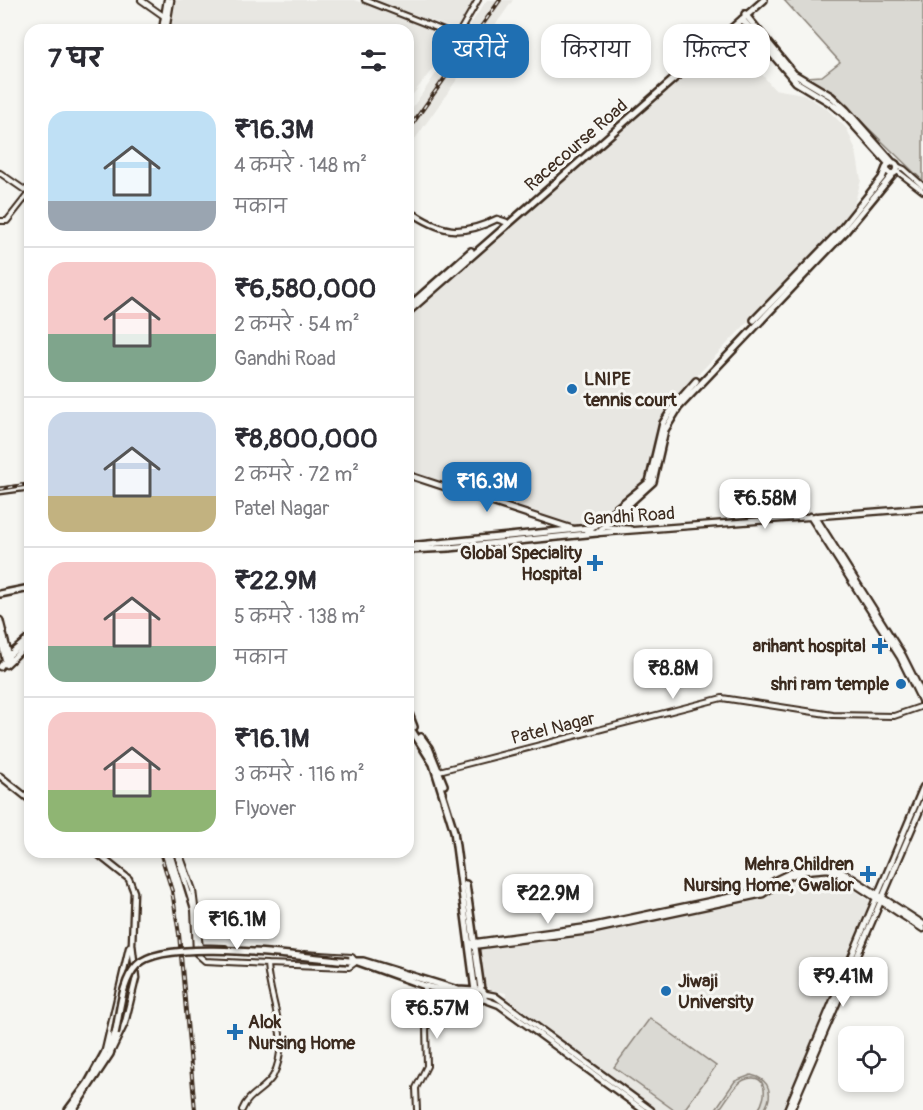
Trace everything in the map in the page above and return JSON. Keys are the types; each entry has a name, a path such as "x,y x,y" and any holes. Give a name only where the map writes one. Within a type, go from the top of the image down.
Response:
{"main road":[{"path":"165,24 169,0"},
{"name":"Racecourse Road","path":"414,302 759,0"},
{"name":"Racecourse Road","path":"414,306 506,222 764,0"},
{"path":"743,16 794,74 831,96 846,110 893,168"},
{"path":"585,534 646,485 652,474 658,438 669,412 838,233 882,178 893,168"},
{"path":"597,533 653,482 665,430 679,407 846,231 893,168"},
{"path":"414,214 431,224 448,230 472,230 497,219 506,222"},
{"path":"414,477 573,529"},
{"path":"0,491 24,488"},
{"name":"Gandhi Road","path":"605,528 634,529 923,507"},
{"path":"812,515 903,656 923,696"},
{"path":"812,515 900,657 923,705"},
{"name":"Gandhi Road","path":"414,548 449,548 812,515"},
{"path":"414,547 573,529 605,528"},
{"path":"3,592 24,587"},
{"path":"0,620 7,657"},
{"path":"0,635 7,657"},
{"path":"0,666 24,643"},
{"path":"0,666 24,646"},
{"path":"414,727 429,748 457,840 481,993"},
{"path":"414,734 438,772"},
{"path":"0,776 24,795"},
{"path":"879,900 923,787"},
{"path":"789,1110 923,803"},
{"path":"73,1110 125,1023 136,978 132,944 134,892 132,884 102,858"},
{"path":"472,944 588,927 757,891 798,873 823,867 840,870 879,900 923,929"},
{"path":"909,918 923,924"},
{"path":"109,1050 129,948 132,944"},
{"path":"472,944 474,981 481,993"},
{"path":"68,1110 109,1050 129,977 138,963 153,954 205,950 349,961 425,986 476,999 481,993"},
{"path":"357,962 363,961 458,990 481,993 495,999 651,1110"},
{"path":"458,990 467,988 474,981"},
{"path":"495,999 643,1110"}],"street":[{"path":"141,0 166,18"},
{"path":"365,0 457,36 478,0"},
{"path":"893,168 904,169 923,186"},
{"path":"893,168 923,191"},
{"path":"0,173 24,189"},
{"path":"0,221 7,220 24,200"},
{"name":"Patel Nagar","path":"438,772 722,698 833,715 894,716 923,705"},
{"path":"180,858 193,890 198,947 199,956 210,961 267,964 349,967 357,962 352,957 198,947"},
{"path":"242,1110 248,1098 272,1077 279,1056 280,1034 267,964"},
{"path":"417,1110 417,1085 427,1066 425,986"}],"shaded area":[{"path":"176,0 354,0 432,28 432,69 414,93 414,24 172,24"},
{"path":"373,0 479,0 464,24 440,24"},
{"path":"487,0 513,0 496,24 470,24"},
{"path":"784,0 923,0 923,181 831,92 805,77 822,76 840,62"},
{"path":"433,78 458,78 414,140 414,105"},
{"path":"682,78 765,78 774,89 803,94 827,109 847,129 856,151 861,180 852,212 671,403 656,429 648,479 626,500 585,525 569,525 414,473 414,312"},
{"name":"Jiwaji University","path":"828,872 870,901 816,1040 784,1110 656,1110 505,1001 506,993 491,990 483,983 477,948 582,934 748,900 770,894 800,875"},
{"path":"650,1018 716,1066 684,1110 674,1110 614,1067"},
{"path":"751,1075 762,1080 768,1088 769,1099 764,1110 758,1110 764,1098 763,1086 757,1079 751,1078 740,1082 719,1110 715,1110 735,1081"}],"railway":[{"path":"414,122 500,0"},
{"path":"0,489 24,485"},
{"path":"162,858 172,891 179,934 195,1110"}],"place":[{"name":"LNIPE tennis court","path":"572,389"},
{"name":"Global Speciality Hospital","path":"595,563"},
{"name":"arihant hospital","path":"880,646"},
{"name":"shri ram temple","path":"901,684"},
{"name":"Mehra Children Nursing Home, Gwalior","path":"868,874"},
{"name":"Jiwaji University","path":"666,991"},
{"name":"Alok Nursing Home","path":"235,1032"}]}
